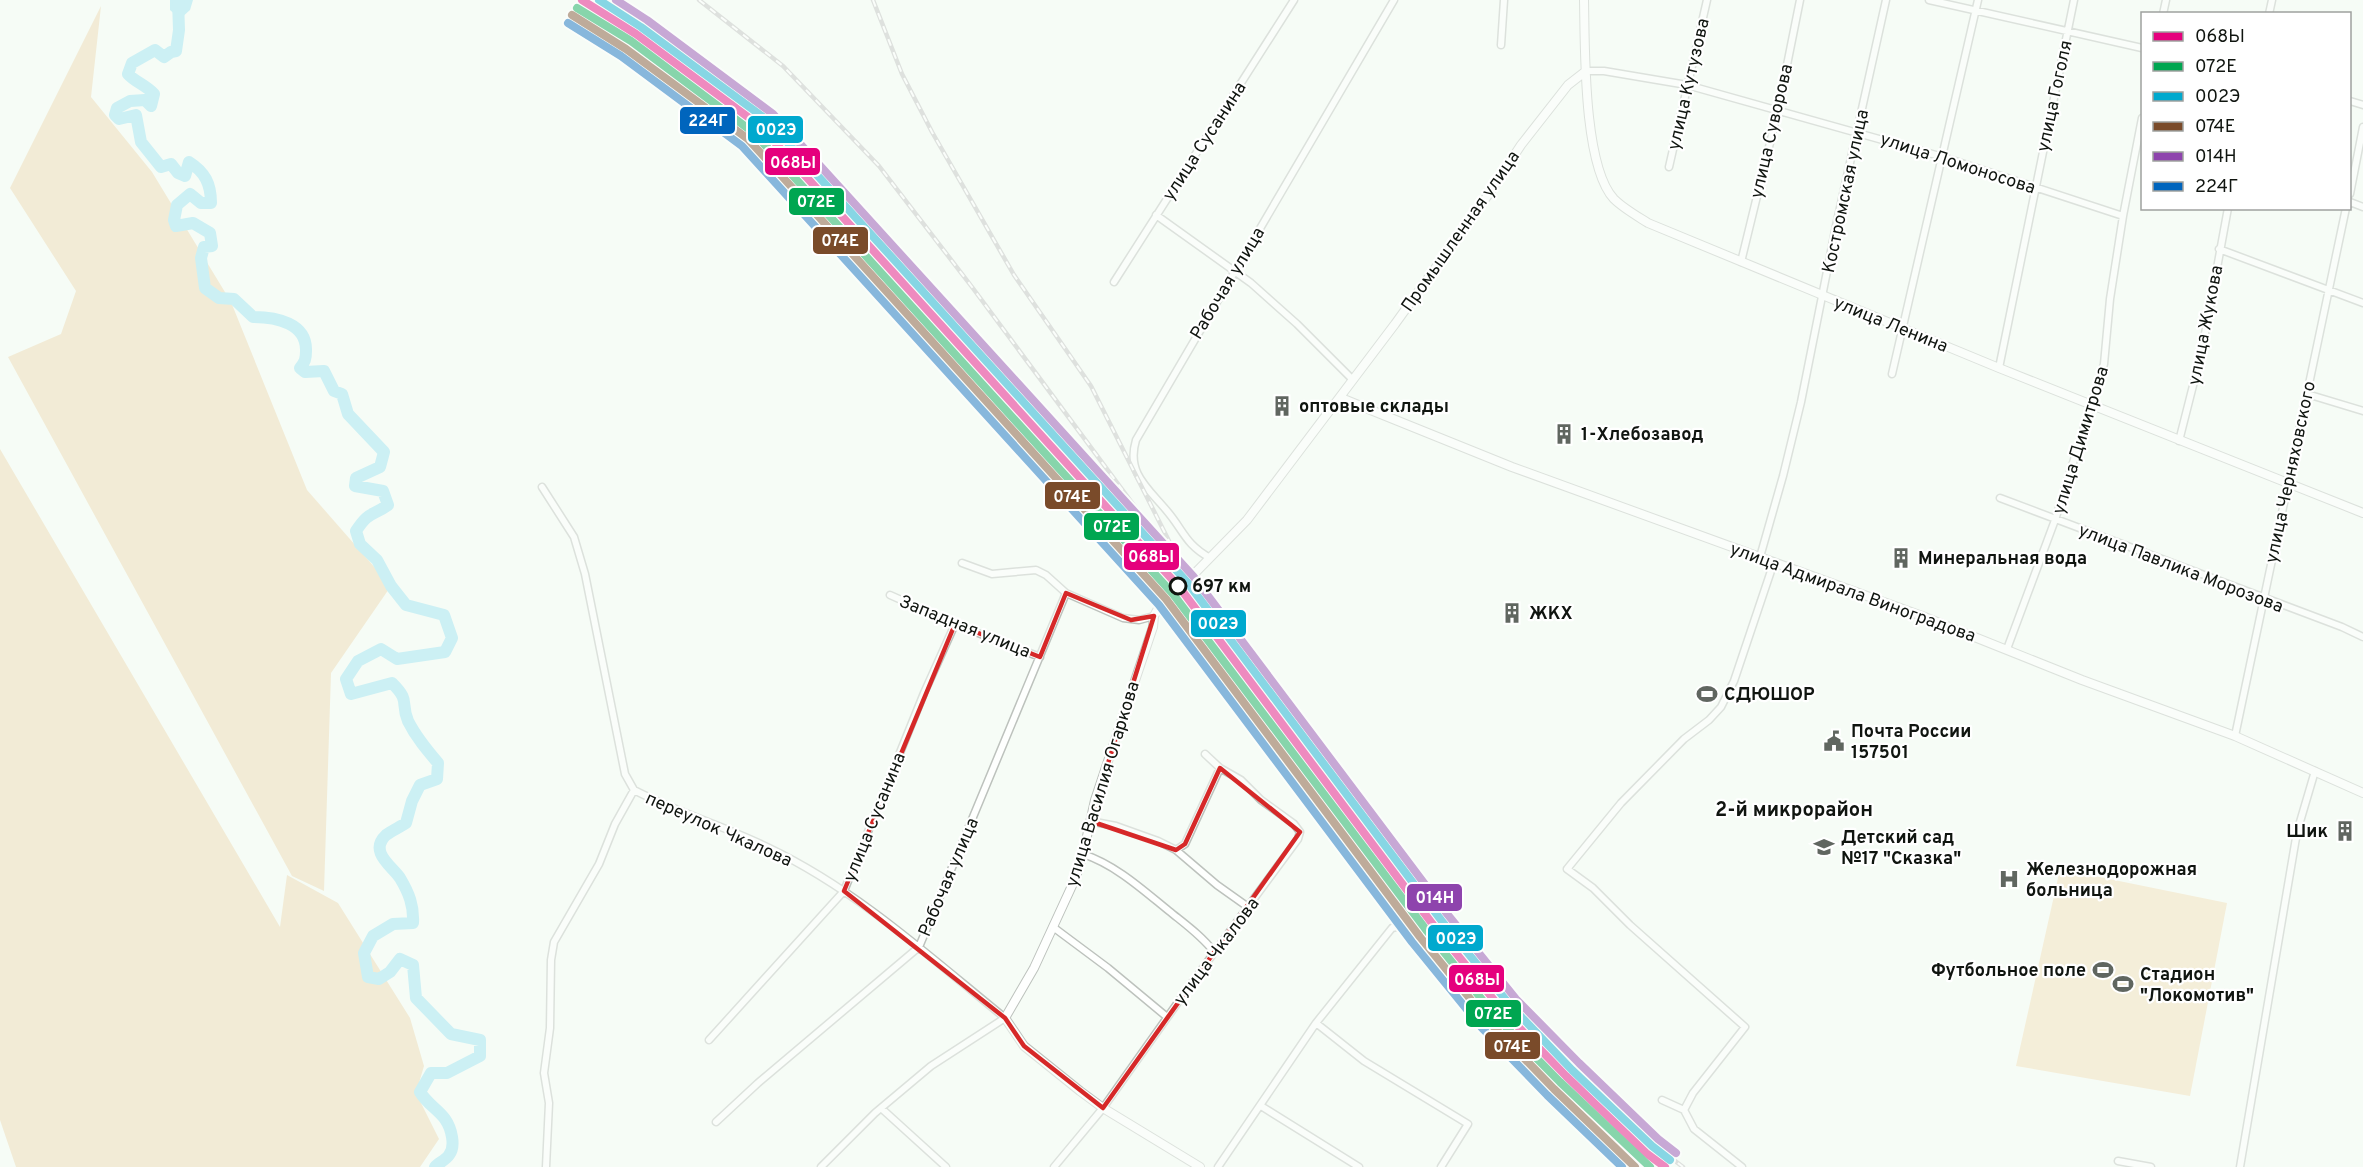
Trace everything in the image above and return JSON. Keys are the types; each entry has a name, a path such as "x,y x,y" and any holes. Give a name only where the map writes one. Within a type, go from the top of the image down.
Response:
{"street":[{"name":"улица Сусанина","path":"1114,282 1294,0"},
{"name":"Рабочая улица","path":"1210,558 1191,546 1168,512 1154,498 1138,475 1132,452 1146,422 1234,270 1394,0"},
{"path":"1501,45 1504,0"},
{"name":"улица Ленина","path":"1584,0 1586,71 1591,132 1597,165 1613,198 1648,223 1999,368 2363,513"},
{"name":"улица Кутузова","path":"1669,167 1707,0"},
{"name":"улица Суворова","path":"1741,262 1778,110 1800,0"},
{"name":"Костромская улица","path":"1760,557 1788,454 1886,0"},
{"path":"1929,0 2141,48"},
{"path":"1892,374 1978,0"},
{"name":"улица Гоголя","path":"1999,368 2074,0"},
{"name":"улица Ломоносова","path":"1586,71 1604,71 1687,85 1943,157 2123,216"},
{"name":"Промышленная улица","path":"1210,558 1247,520 1341,398 1488,195 1521,145 1568,85 1586,71"},
{"name":"улица Димитрова","path":"2007,649 2055,520 2104,364 2110,299 2141,123"},
{"path":"2351,184 2363,127"},
{"name":"улица Жукова","path":"2179,441 2202,350 2228,210"},
{"name":"улица Черняховского","path":"2235,736 2346,210"},
{"path":"1156,215 1234,270 1297,324 1353,380"},
{"path":"2219,249 2363,303"},
{"path":"2307,394 2363,411"},
{"name":"улица Адмирала Виноградова","path":"1341,398 1512,467 1774,562 2235,736 2363,793"},
{"name":"переулок Чкалова","path":"543,487 573,537 585,574 625,774 634,790 769,848 844,891 918,947 1005,1018 1024,1047 1103,1108 1200,1167"},
{"name":"улица Павлика Морозова","path":"2000,498 2342,627 2363,637"},
{"name":"улица Василия Огаркова","path":"821,1167 881,1108 931,1066 1005,1018 1034,968 1076,877 1090,821 1153,627 1154,616 1161,603 1210,558"},
{"path":"1684,1110 1692,1093 1744,1027 1630,925 1593,888 1567,869 1621,803 1684,740 1721,707 1734,681 1774,562"},
{"path":"962,563 992,574 1036,570 1046,574 1066,593 1131,620 1154,616"},
{"name":"Рабочая улица","path":"716,1122 767,1075 918,947 1066,593"},
{"name":"Западная улица","path":"891,595 955,624 1040,657"},
{"name":"улица Сусанина","path":"709,1040 844,891 924,693 955,624"},
{"name":"улица Чкалова","path":"1054,1167 1103,1108 1214,952 1286,857 1300,832 1294,824 1261,800 1241,780 1220,768 1205,754"},
{"path":"1176,850 1185,844 1220,768"},
{"path":"2240,1167 2297,832 2315,771"},
{"path":"546,1167 549,1103 544,1073 550,1028 551,960 554,942 599,864 615,824 634,790"},
{"path":"1090,821 1116,826 1176,850 1248,908"},
{"path":"1083,854 1094,857 1142,889 1190,928 1214,952"},
{"path":"1218,1167 1316,1023 1392,928 1405,925 1425,935 1485,1010 1489,1008"},
{"path":"1053,927 1108,968 1167,1017"},
{"path":"1316,1023 1364,1061 1468,1124 1442,1167"},
{"path":"1662,1100 1684,1110 1694,1129 1742,1167"},
{"path":"1261,1106 1359,1167"},
{"path":"881,1108 946,1167"},
{"path":"2118,1161 2151,1167"}],"highlighted area":[{"path":"1066,593 1131,620 1154,616 1090,821 1176,850 1185,844 1220,768 1300,832 1103,1108 1024,1046 1005,1018 844,891 955,624 1040,657"}],"shaded area":[{"path":"101,6 91,97 152,172 231,302 307,490 391,586 331,673 324,891 292,876 8,357 61,334 76,291 10,188"},
{"path":"0,449 280,927 287,875 338,903 410,1018 424,1066 416,1093 439,1139 420,1167 16,1167 0,1120"},
{"name":"Стадион \"Локомотив\"","path":"2060,869 2227,903 2190,1096 2016,1066"}],"water":[{"path":"170,0 193,0 190,10 180,19 170,10"}],"waterway":[{"path":"178,0 179,30 176,51 164,57 155,50 132,63 128,74 154,94 151,106 145,100 130,101 117,108 115,115 119,119 136,115 141,142 161,167 171,164 178,173 185,176 189,162 206,179 211,203 201,203 190,194 177,205 174,220 176,226 193,223 210,233 212,246 204,247 201,258 205,288 219,298 234,299 253,317 280,320 296,328 305,342 306,351 305,360 300,368 305,372 324,371 334,391 342,394 348,414 384,452 380,467 356,478 355,486 383,491 388,505 367,517 360,525 356,531 360,544 377,560 391,586 406,605 444,615 452,638 445,652 397,659 381,649 358,661 346,679 351,694 392,683 403,698 411,727 438,763 437,779 420,785 412,801 406,823 386,835 380,847 384,859 406,889 412,905 413,923 393,924 373,936 364,953 368,977 379,979 390,972 400,959 413,965 416,998 451,1034 480,1040 480,1056 447,1073 431,1073 420,1092 447,1122 452,1137 450,1153 435,1167"}],"railway":[{"path":"699,0 783,66 879,166 1498,988 1572,1070 1653,1144 1683,1167"},
{"path":"873,0 902,74 932,132 1014,275 1091,386 1170,543"}],"transit line":[{"name":"068Ы","path":"582,0 636,34 760,126 1180,588 1434,926 1503,1011 1566,1076 1646,1153 1665,1167"},
{"name":"002Э","path":"599,0 641,27 767,120 1187,582 1441,920 1510,1005 1572,1070 1652,1146 1670,1160"},
{"name":"014Н","path":"616,0 647,20 773,114 1193,576 1448,915 1516,999 1579,1063 1658,1139 1676,1153"},
{"name":"072Е","path":"577,8 631,41 754,133 1173,594 1427,931 1496,1017 1560,1082 1650,1167"},
{"name":"074Е","path":"572,15 626,49 748,139 1166,599 1420,937 1489,1022 1635,1167"},
{"name":"224Г","path":"568,23 621,56 742,146 1159,605 1412,942 1482,1028 1622,1167"}],"place":[{"name":"оптовые склады","path":"1282,406"},
{"name":"1-Хлебозавод","path":"1564,434"},
{"name":"Минеральная вода","path":"1901,558"},
{"name":"697 км","path":"1178,586"},
{"name":"ЖКХ","path":"1512,613"},
{"name":"СДЮШОР","path":"1707,694"},
{"name":"Почта России 157501","path":"1834,741"},
{"name":"Шик","path":"2345,831"},
{"name":"Детский сад №17 \"Сказка\"","path":"1824,847"},
{"name":"Железнодорожная больница","path":"2009,879"},
{"name":"Футбольное поле","path":"2103,970"},
{"name":"Стадион \"Локомотив\"","path":"2123,984"}],"district":[{"name":"2-й микрорайон","path":"1794,809"}]}
